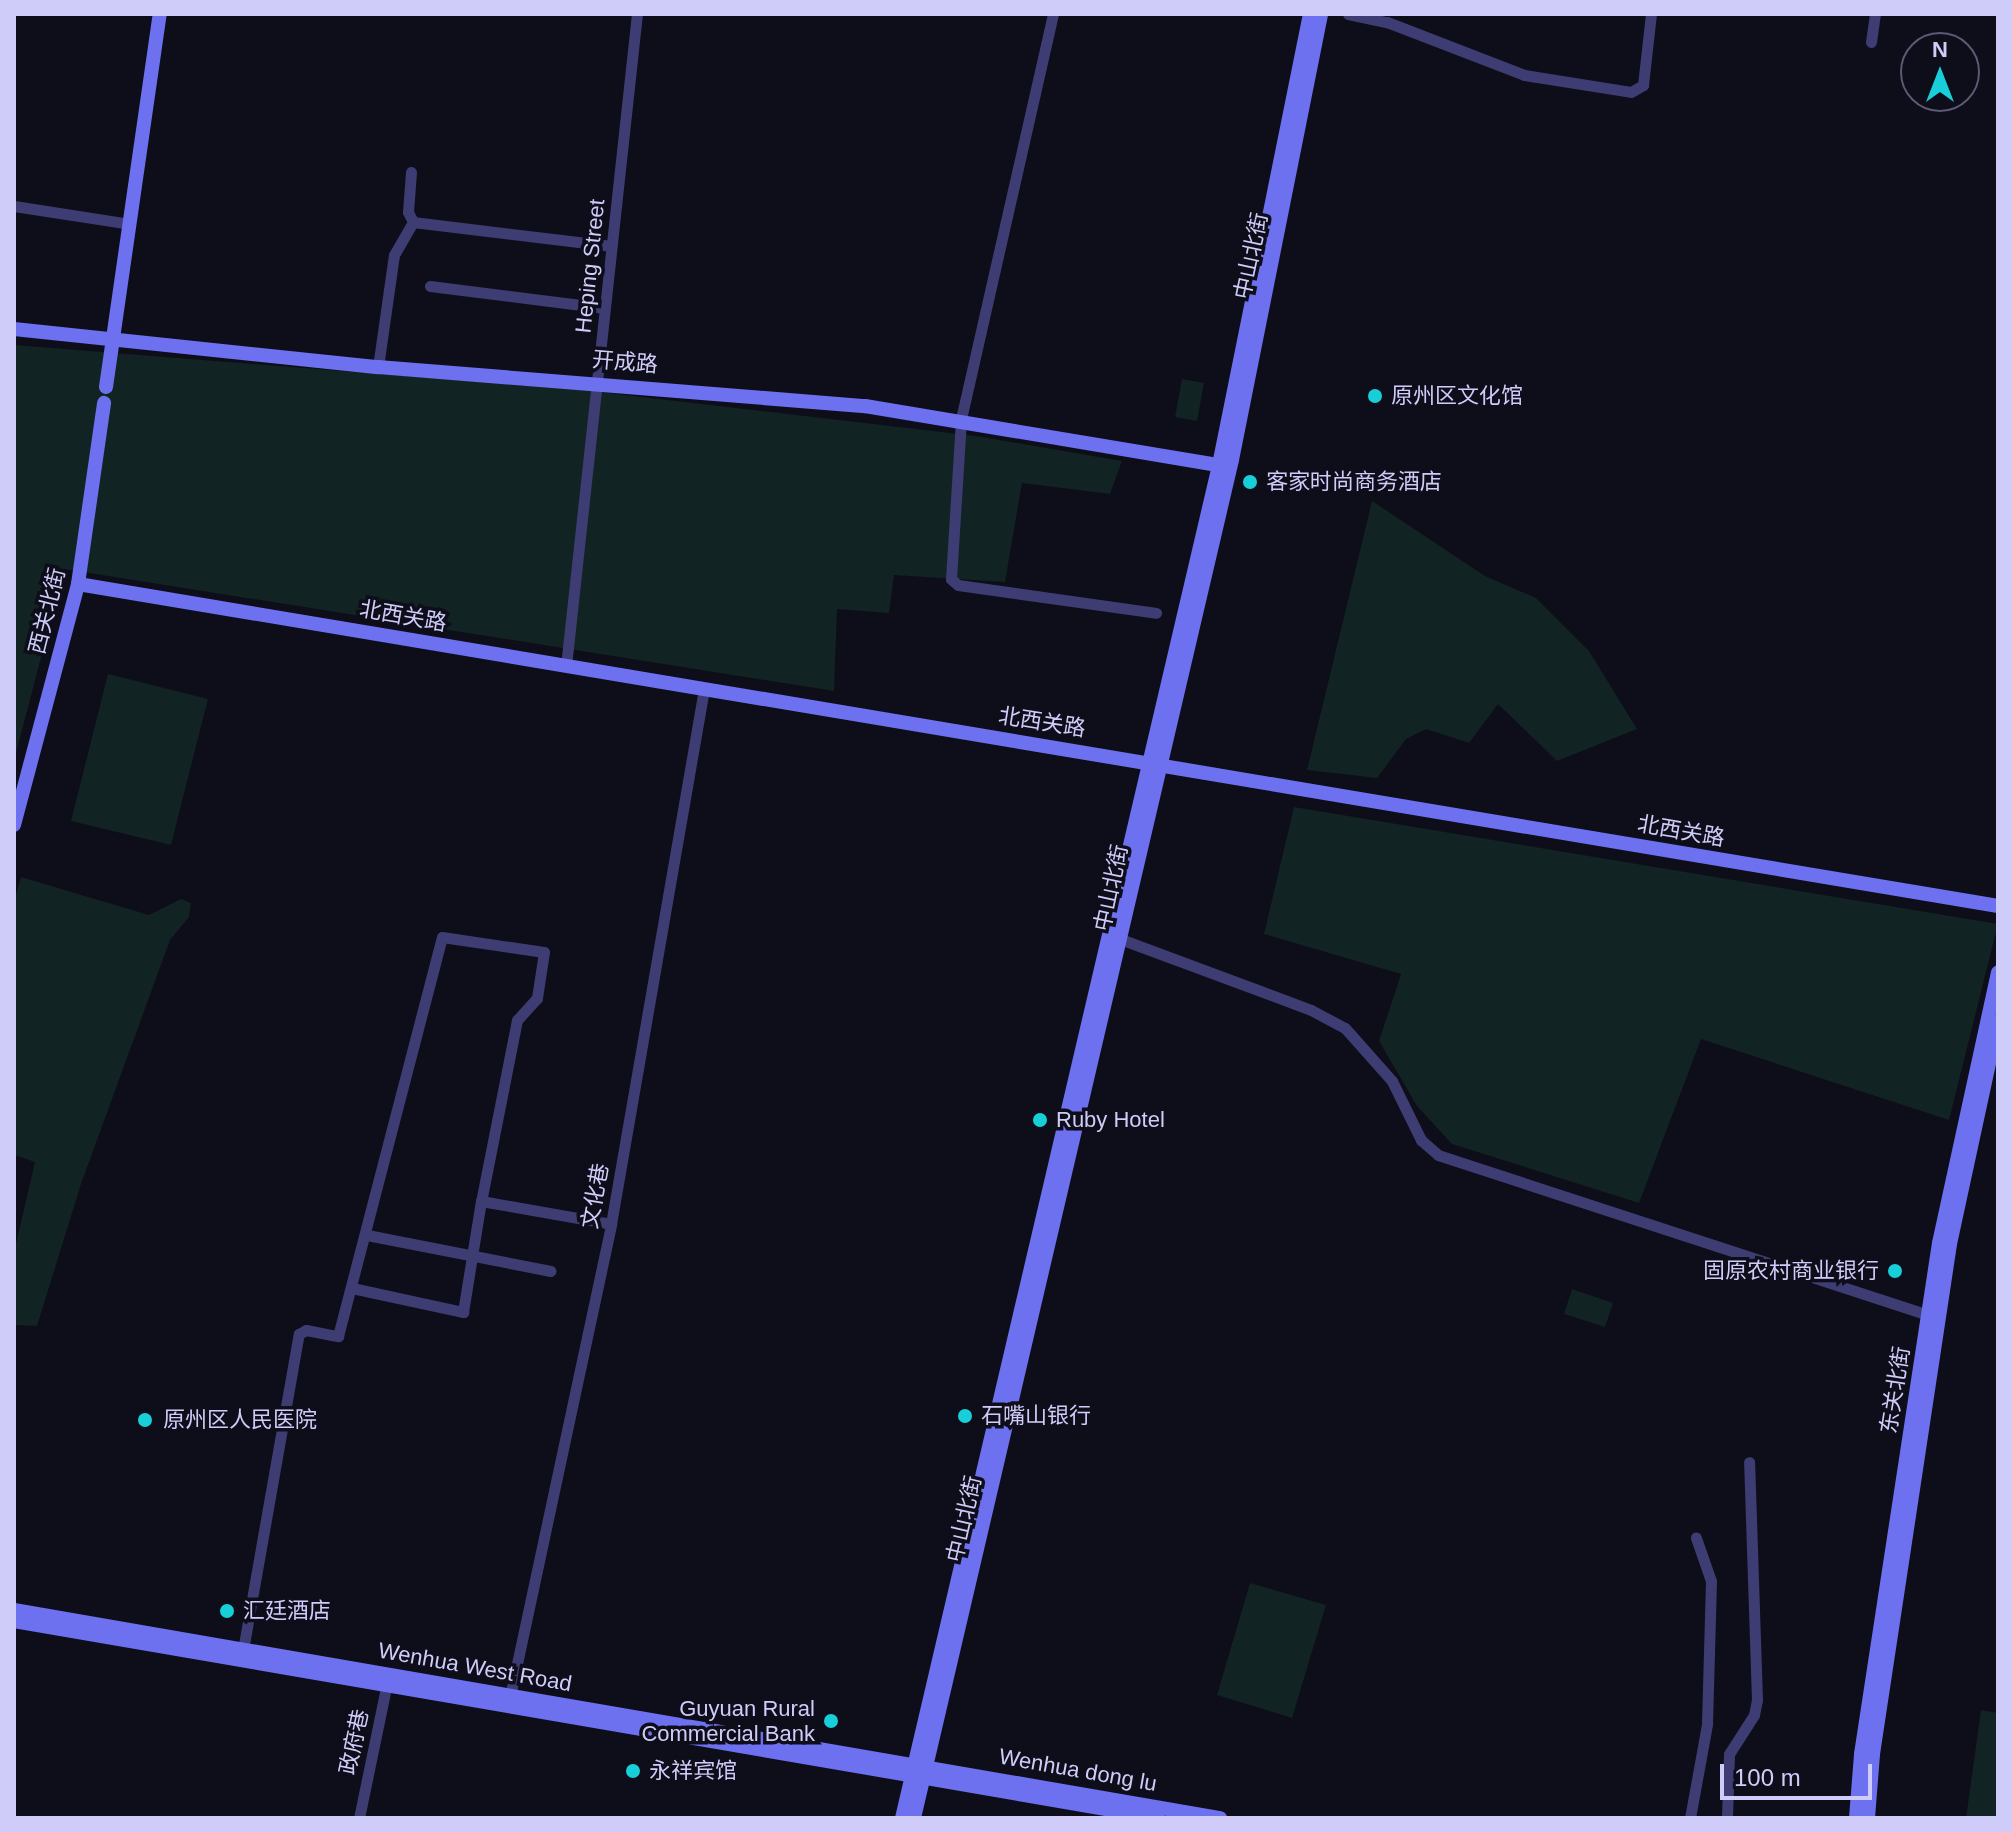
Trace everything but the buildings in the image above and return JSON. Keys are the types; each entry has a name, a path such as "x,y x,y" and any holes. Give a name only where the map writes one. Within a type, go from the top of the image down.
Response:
{"street":[{"path":"106,387 160,14"},
{"name":"Heping Street","path":"566,666 637,14"},
{"path":"1053,14 961,420 951,579 958,585 1156,613"},
{"name":"中山北街","path":"1224,466 1310,14"},
{"name":"中山北街","path":"919,1772 1224,466 1321,14"},
{"path":"1348,14 1387,22 1524,75 1631,92 1643,85 1651,14"},
{"path":"1871,42 1875,14"},
{"path":"411,172 408,212 413,222"},
{"path":"14,206 130,224"},
{"path":"413,222 612,246"},
{"path":"378,367 394,255 413,222"},
{"path":"430,286 605,308"},
{"name":"开成路","path":"14,329 113,342 378,367 599,381 865,406 1224,466"},
{"name":"西关北街","path":"14,825 78,584 104,403"},
{"name":"北西关路","path":"78,584 1998,906"},
{"name":"文化巷","path":"509,1701 611,1224 704,689"},
{"name":"中山北街","path":"919,1772 1123,940 1155,765"},
{"path":"243,1650 299,1334 306,1330 338,1336 367,1235 442,937 544,952 537,998 517,1020 481,1201 463,1312 352,1288"},
{"path":"1123,940 1311,1010 1345,1028 1392,1081 1421,1140 1438,1155 1928,1315"},
{"name":"东关北街","path":"1856,1818 1861,1754 1928,1315 1998,972"},
{"name":"东关北街","path":"1868,1818 1873,1754 1950,1244 1998,1022"},
{"path":"481,1201 611,1224"},
{"path":"367,1235 550,1271"},
{"path":"1727,1818 1729,1754 1754,1715 1757,1700 1749,1462"},
{"path":"1690,1818 1707,1724 1711,1581 1696,1538"},
{"name":"Wenhua West Road","path":"14,1610 243,1650 388,1680"},
{"name":"Wenhua West Road","path":"14,1621 388,1680 919,1772"},
{"name":"政府巷","path":"359,1818 388,1680"},
{"path":"902,1818 919,1772"},
{"path":"914,1818 919,1772"},
{"name":"Wenhua dong lu","path":"919,1772 1158,1818"},
{"name":"Wenhua dong lu","path":"919,1772 1220,1818"}],"shaded area":[{"path":"14,345 582,390 976,436 1122,461 1110,494 1022,483 1005,582 894,575 889,613 837,609 834,691 64,569 14,761"},
{"path":"1182,379 1204,383 1197,421 1175,417"},
{"path":"1372,501 1485,576 1536,598 1589,651 1637,729 1557,761 1498,704 1469,743 1426,729 1406,739 1377,778 1307,770"},
{"path":"108,674 208,699 171,845 71,821"},
{"path":"1294,807 1998,924 1949,1120 1701,1039 1639,1203 1452,1144 1417,1106 1379,1041 1401,974 1264,934"},
{"path":"21,877 149,915 181,899 191,903 189,917 170,940 81,1184 37,1326 14,1325 14,1252 35,1162 14,1155 14,902"},
{"path":"1572,1289 1613,1303 1605,1327 1564,1314"},
{"path":"1250,1583 1326,1605 1292,1718 1217,1695"},
{"path":"1981,1710 1998,1713 1998,1818 1966,1818"}],"place":[{"name":"原州区文化馆","path":"1375,396"},
{"name":"客家时尚商务酒店","path":"1250,482"},
{"name":"Ruby Hotel","path":"1040,1120"},
{"name":"固原农村商业银行","path":"1895,1271"},
{"name":"石嘴山银行","path":"965,1416"},
{"name":"原州区人民医院","path":"145,1420"},
{"name":"汇廷酒店","path":"227,1611"},
{"name":"Guyuan Rural Commercial Bank","path":"831,1721"},
{"name":"永祥宾馆","path":"633,1771"}]}
